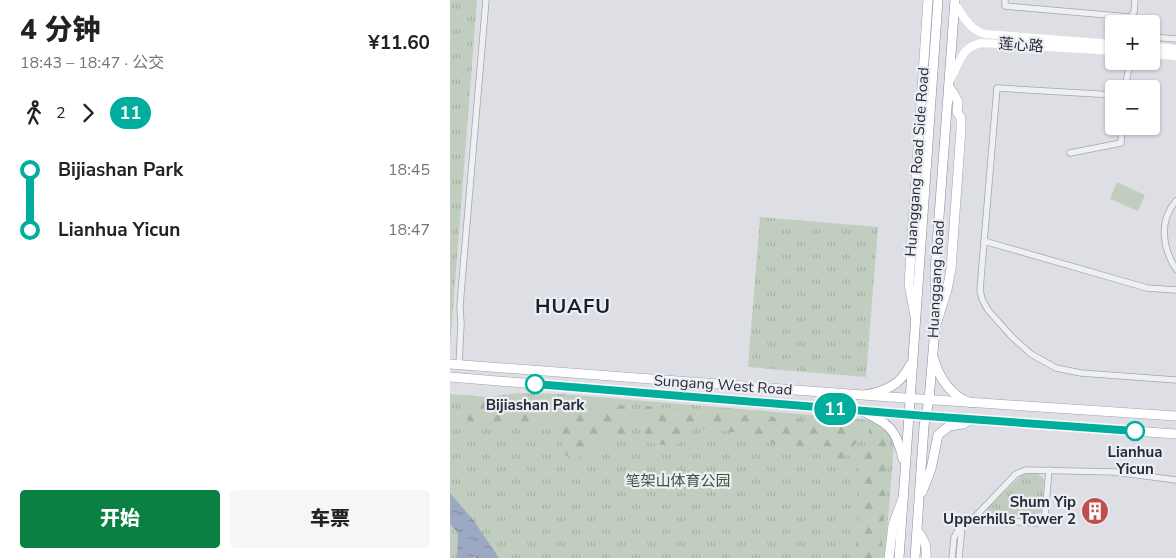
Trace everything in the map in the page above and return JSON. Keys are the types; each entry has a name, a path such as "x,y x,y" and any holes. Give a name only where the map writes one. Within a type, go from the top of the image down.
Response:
{"main road":[{"name":"Huanggang Road Side Road","path":"915,324 909,284 928,0"},
{"name":"Huanggang Road","path":"899,558 938,0"},
{"name":"Huanggang Road","path":"915,558 935,328 935,272 955,2"},
{"name":"莲心路","path":"955,2 970,26 978,32 985,34 1105,43"},
{"name":"莲心路","path":"949,84 964,52 969,47 981,43 1105,50"},
{"path":"1160,47 1176,48"},
{"path":"1160,55 1176,56"},
{"name":"Huanggang Road Side Road","path":"935,328 947,290 951,268 961,129 961,118 957,112 958,102 949,84"},
{"path":"932,351 938,371 947,385 957,395 971,403"},
{"path":"864,395 887,390 896,384 904,376 913,360"},
{"name":"Sungang West Road","path":"455,364 929,400 1176,416"},
{"path":"475,380 476,366"},
{"name":"Sungang West Road","path":"450,377 909,415 1176,434"},
{"path":"862,411 881,419 891,428 900,448 905,468"},
{"path":"920,497 931,469 938,435 949,426 963,424 972,419"},
{"path":"889,558 893,525 903,498"},
{"path":"917,531 926,548 926,558"}],"street":[{"path":"455,364 461,324 460,306 486,0"},
{"path":"1005,0 1005,6 1105,17"},
{"path":"1132,15 1136,0"},
{"path":"1160,38 1176,39"},
{"path":"1105,94 997,88 980,290 982,299 988,310 1012,337 1031,354 1056,368 1069,371 1176,380"},
{"path":"1070,153 1121,143 1121,135"},
{"path":"1176,201 1172,205 1165,222 1164,240 1168,257 1176,269"},
{"path":"984,241 1147,288 1176,290"},
{"path":"952,558 954,538 962,526 972,519 1019,473 1034,469 1115,472 1176,480"},
{"path":"972,519 1037,523 1042,521 1045,515 1049,470"},
{"path":"959,558 962,526"}],"green space":[{"path":"450,0 477,0 450,347"},
{"path":"1117,182 1145,195 1138,211 1110,199"},
{"path":"760,217 878,227 866,377 748,367"},
{"name":"笔架山体育公园","path":"517,393 563,394 875,421 889,432 894,444 885,558 450,558 450,394 491,397"},
{"path":"465,397 540,403 534,427 468,422"},
{"path":"601,404 632,406 625,436 600,442 575,460 566,456 556,421 560,406 597,409"},
{"path":"645,406 861,425 858,440 844,458 839,459 826,450 812,446 777,445 742,432 715,429 686,428 684,436 675,447 646,442 642,435"},
{"path":"870,426 878,427 887,438 889,445 881,558 855,558 860,491 856,475 857,466 851,462 867,443"},
{"path":"1028,473 1038,474 1044,479 1042,510 1040,513 1032,517 987,513 985,511 1022,475"}],"water":[{"path":"450,493 474,521 499,558 476,558 474,556 473,558 457,558 458,533 450,524"}],"bus line":[{"name":"11","path":"535,384 1135,431"}],"place":[{"name":"Bijiashan Park","path":"535,384"},
{"name":"Lianhua Yicun","path":"1135,431"},
{"name":"Shum Yip Upperhills Tower 2","path":"1095,511"}],"district":[{"name":"HUAFU","path":"573,306"}]}
